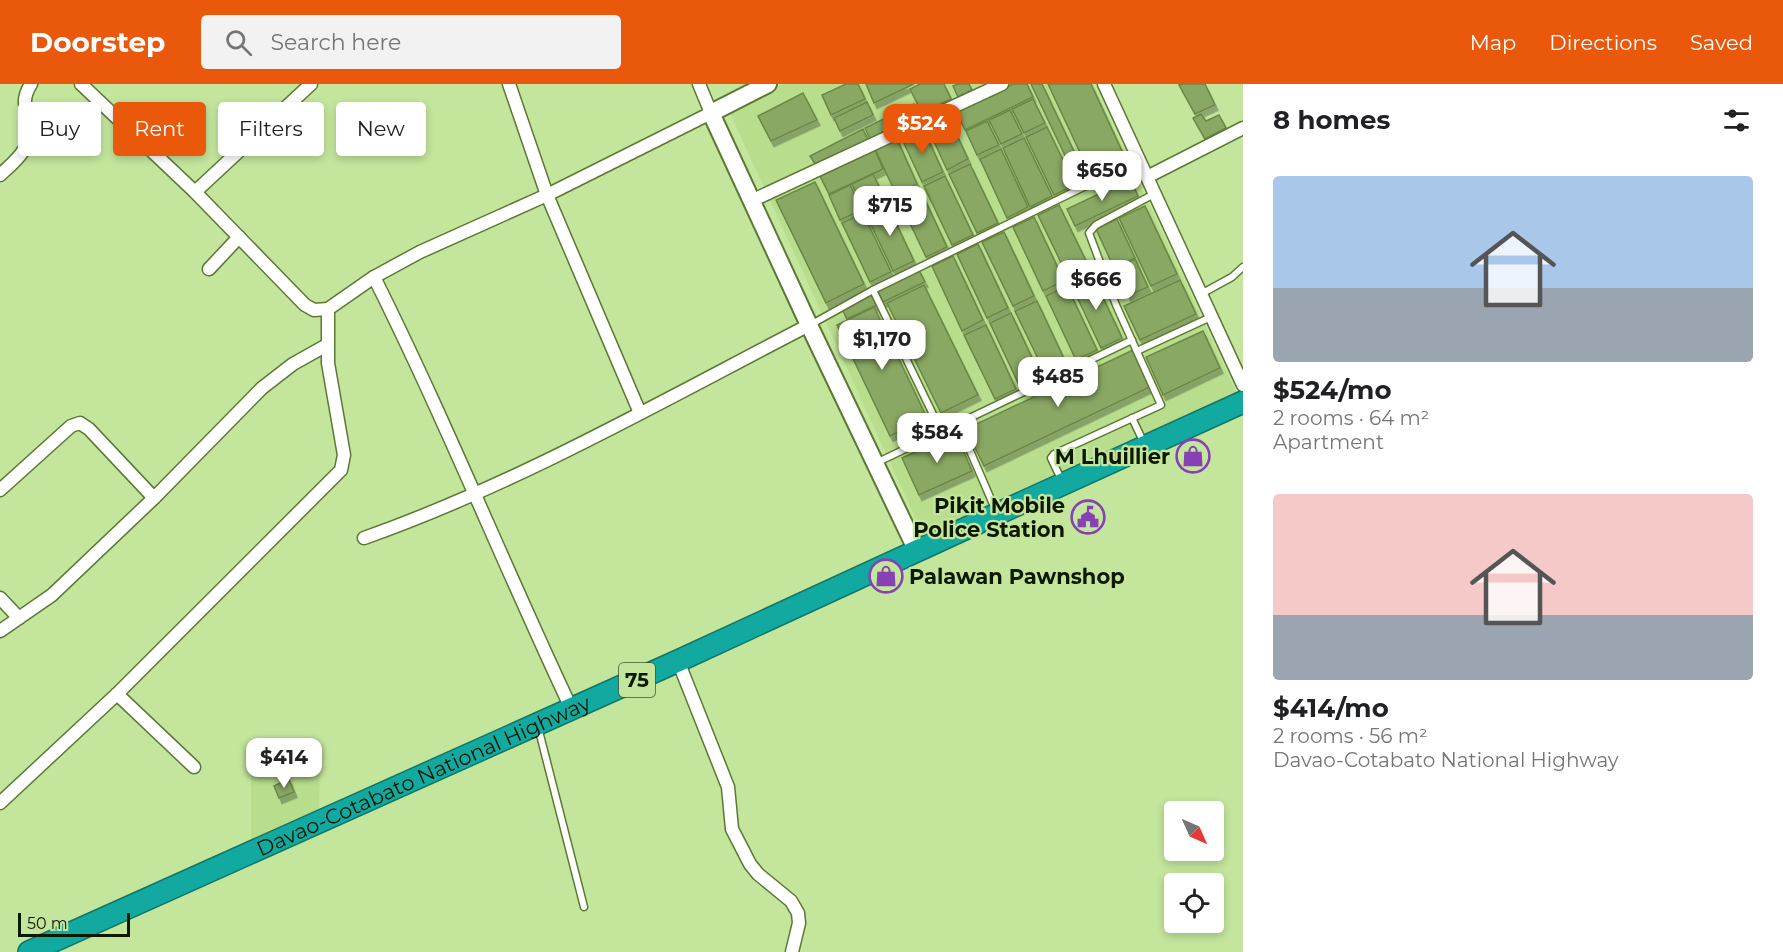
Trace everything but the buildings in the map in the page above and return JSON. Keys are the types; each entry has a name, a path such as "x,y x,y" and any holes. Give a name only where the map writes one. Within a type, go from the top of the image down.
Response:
{"highway":[{"name":"Davao-Cotabato National Highway","path":"33,951 678,661 1243,402"}],"street":[{"path":"0,175 23,151 29,138 30,128 24,107 26,93 31,84"},
{"path":"81,84 195,192 305,305 314,310 328,309 375,277 420,252 547,195 768,84"},
{"path":"195,192 311,84"},
{"path":"509,84 547,195 640,413"},
{"path":"699,84 751,201 917,551"},
{"path":"751,201 1002,84"},
{"path":"1104,84 1243,385"},
{"path":"1147,177 1243,128"},
{"path":"209,270 239,237"},
{"path":"375,277 432,396 529,619 571,708"},
{"path":"0,803 117,694 340,470 344,455 328,363 328,309"},
{"path":"364,538 475,495 809,325"},
{"path":"0,631 52,595 154,498 262,388 293,364 327,345"},
{"path":"0,490 71,426 81,423 154,498"},
{"path":"0,598 19,618"},
{"path":"678,661 728,787 732,829 754,868 790,901 798,913 799,923 792,952"},
{"path":"117,694 194,767"}],"lane":[{"path":"809,325 873,290 1139,160"},
{"path":"1063,483 1052,456 1161,405 1116,305 1089,233 1096,225 1155,193"},
{"path":"1201,294 1243,267"},
{"path":"873,290 941,431"},
{"path":"1137,351 1211,316"},
{"path":"875,464 1132,340"},
{"path":"1132,418 1146,447"},
{"path":"958,423 997,514"},
{"path":"537,724 584,907"}],"shaded area":[{"path":"783,84 1093,84 1237,394 923,534 729,111"},
{"path":"273,745 320,749 319,814 251,842 251,763"}],"place":[{"name":"M Lhuillier","path":"1193,456"},
{"name":"Pikit Mobile Police Station","path":"1088,517"},
{"name":"Palawan Pawnshop","path":"886,576"}]}
